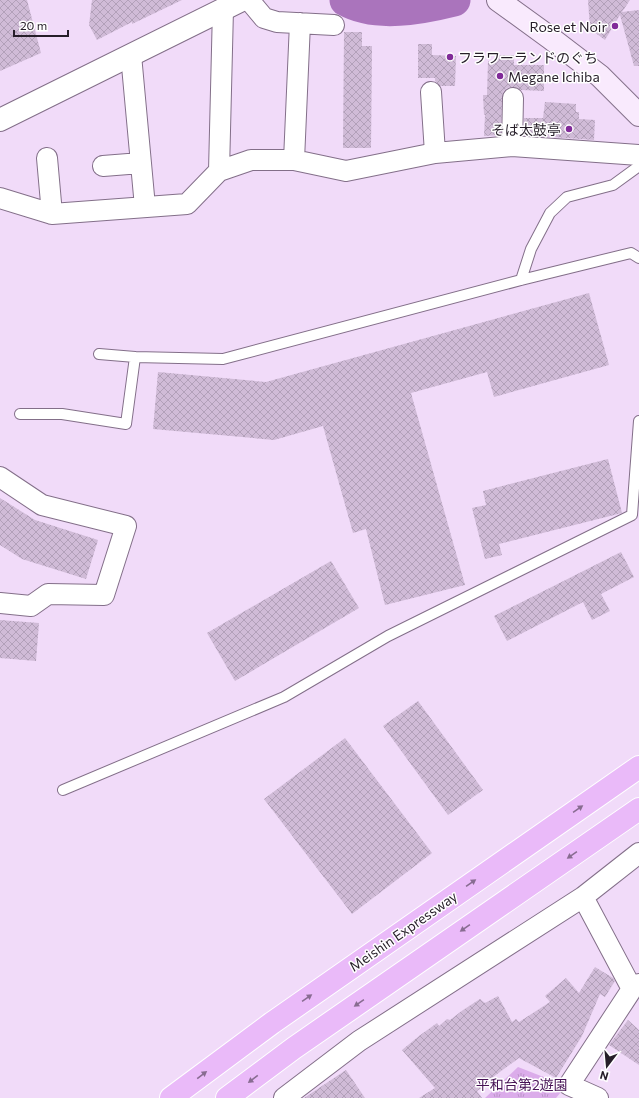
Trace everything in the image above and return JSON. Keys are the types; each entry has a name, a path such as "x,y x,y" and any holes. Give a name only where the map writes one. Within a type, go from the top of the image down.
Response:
{"highway":[{"name":"Meishin Expressway","path":"171,1098 278,1018 639,767"},
{"path":"227,1098 307,1039 639,808"}],"main road":[{"path":"501,2 600,76 639,115"}],"street":[{"path":"0,120 242,0"},
{"path":"249,0 264,18 277,22 334,25"},
{"path":"219,171 223,9"},
{"path":"294,160 300,23"},
{"path":"131,55 145,207"},
{"path":"431,92 435,153"},
{"path":"512,146 514,98"},
{"path":"0,198 52,214 187,204 219,171 251,160 294,160 346,171 435,153 512,146 639,155"},
{"path":"47,158 52,214"},
{"path":"104,166 141,163"},
{"path":"0,477 42,505 126,526 104,595 48,594 31,606 0,603"},
{"path":"284,1098 359,1041 583,897 639,853"},
{"path":"583,897 634,997 569,1085 598,1098"}],"lane":[{"path":"521,280 531,249 550,213 567,197 613,185 639,166"},
{"path":"99,354 135,357 223,359 521,280 631,253 639,258"},
{"path":"20,414 62,414 126,424 135,357"},
{"path":"63,790 284,697 388,636 632,516 639,420"}],"green space":[{"name":"平和台第2遊園","path":"518,1067 559,1083 561,1092 556,1098 485,1098"}],"building":[{"path":"0,0 27,0 41,53 0,71"},
{"path":"92,0 182,0 132,24 132,22 97,40 89,25"},
{"path":"588,0 630,0 622,12 639,10 639,66 634,66 620,15 605,40 590,29"},
{"path":"344,32 362,32 362,46 372,46 371,148 343,148"},
{"path":"418,44 432,44 432,55 456,56 455,86 440,86 435,81 435,78 418,78"},
{"path":"495,55 514,55 514,65 544,65 544,91 521,90 514,87 507,88 503,92 502,98 501,135 484,136 485,115 483,95 487,95 488,61 495,61"},
{"name":"そば太鼓亭","path":"545,102 576,104 576,112 579,112 579,119 595,120 594,140 524,135 524,118 543,118"},
{"path":"589,293 609,365 494,397 487,372 411,393 465,585 385,605 366,529 353,533 323,426 274,440 153,429 158,372 266,382"},
{"path":"608,459 622,513 499,544 502,555 485,559 472,508 486,505 483,491"},
{"path":"0,498 35,520 98,540 86,579 22,559 0,545"},
{"path":"621,552 634,577 601,594 610,611 592,620 583,602 507,641 494,616"},
{"path":"331,561 359,608 235,681 207,633"},
{"path":"0,620 39,623 36,661 0,658"},
{"path":"418,701 483,790 448,815 383,726"},
{"path":"345,738 432,853 352,914 264,799"},
{"path":"595,967 613,978 615,981 605,997 600,994 582,1036 556,1078 519,1058 489,1080 490,1083 477,1091 482,1098 419,1098 435,1088 402,1050 419,1036 437,1023 439,1026 447,1019 450,1020 480,999 485,1003 498,996 512,1022 516,1019 519,1022 550,1002 545,996 566,978 579,993"},
{"path":"628,1020 639,1030 639,1065 609,1045"},
{"path":"346,1070 365,1098 304,1098"}],"waterway":[{"path":"346,0 358,5 385,10 428,6 454,0"}],"place":[{"name":"Rose et Noir","path":"615,26"},
{"name":"フラワーランドのぐち","path":"450,57"},
{"name":"Megane Ichiba","path":"500,76"},
{"name":"そば太鼓亭","path":"569,129"}]}
